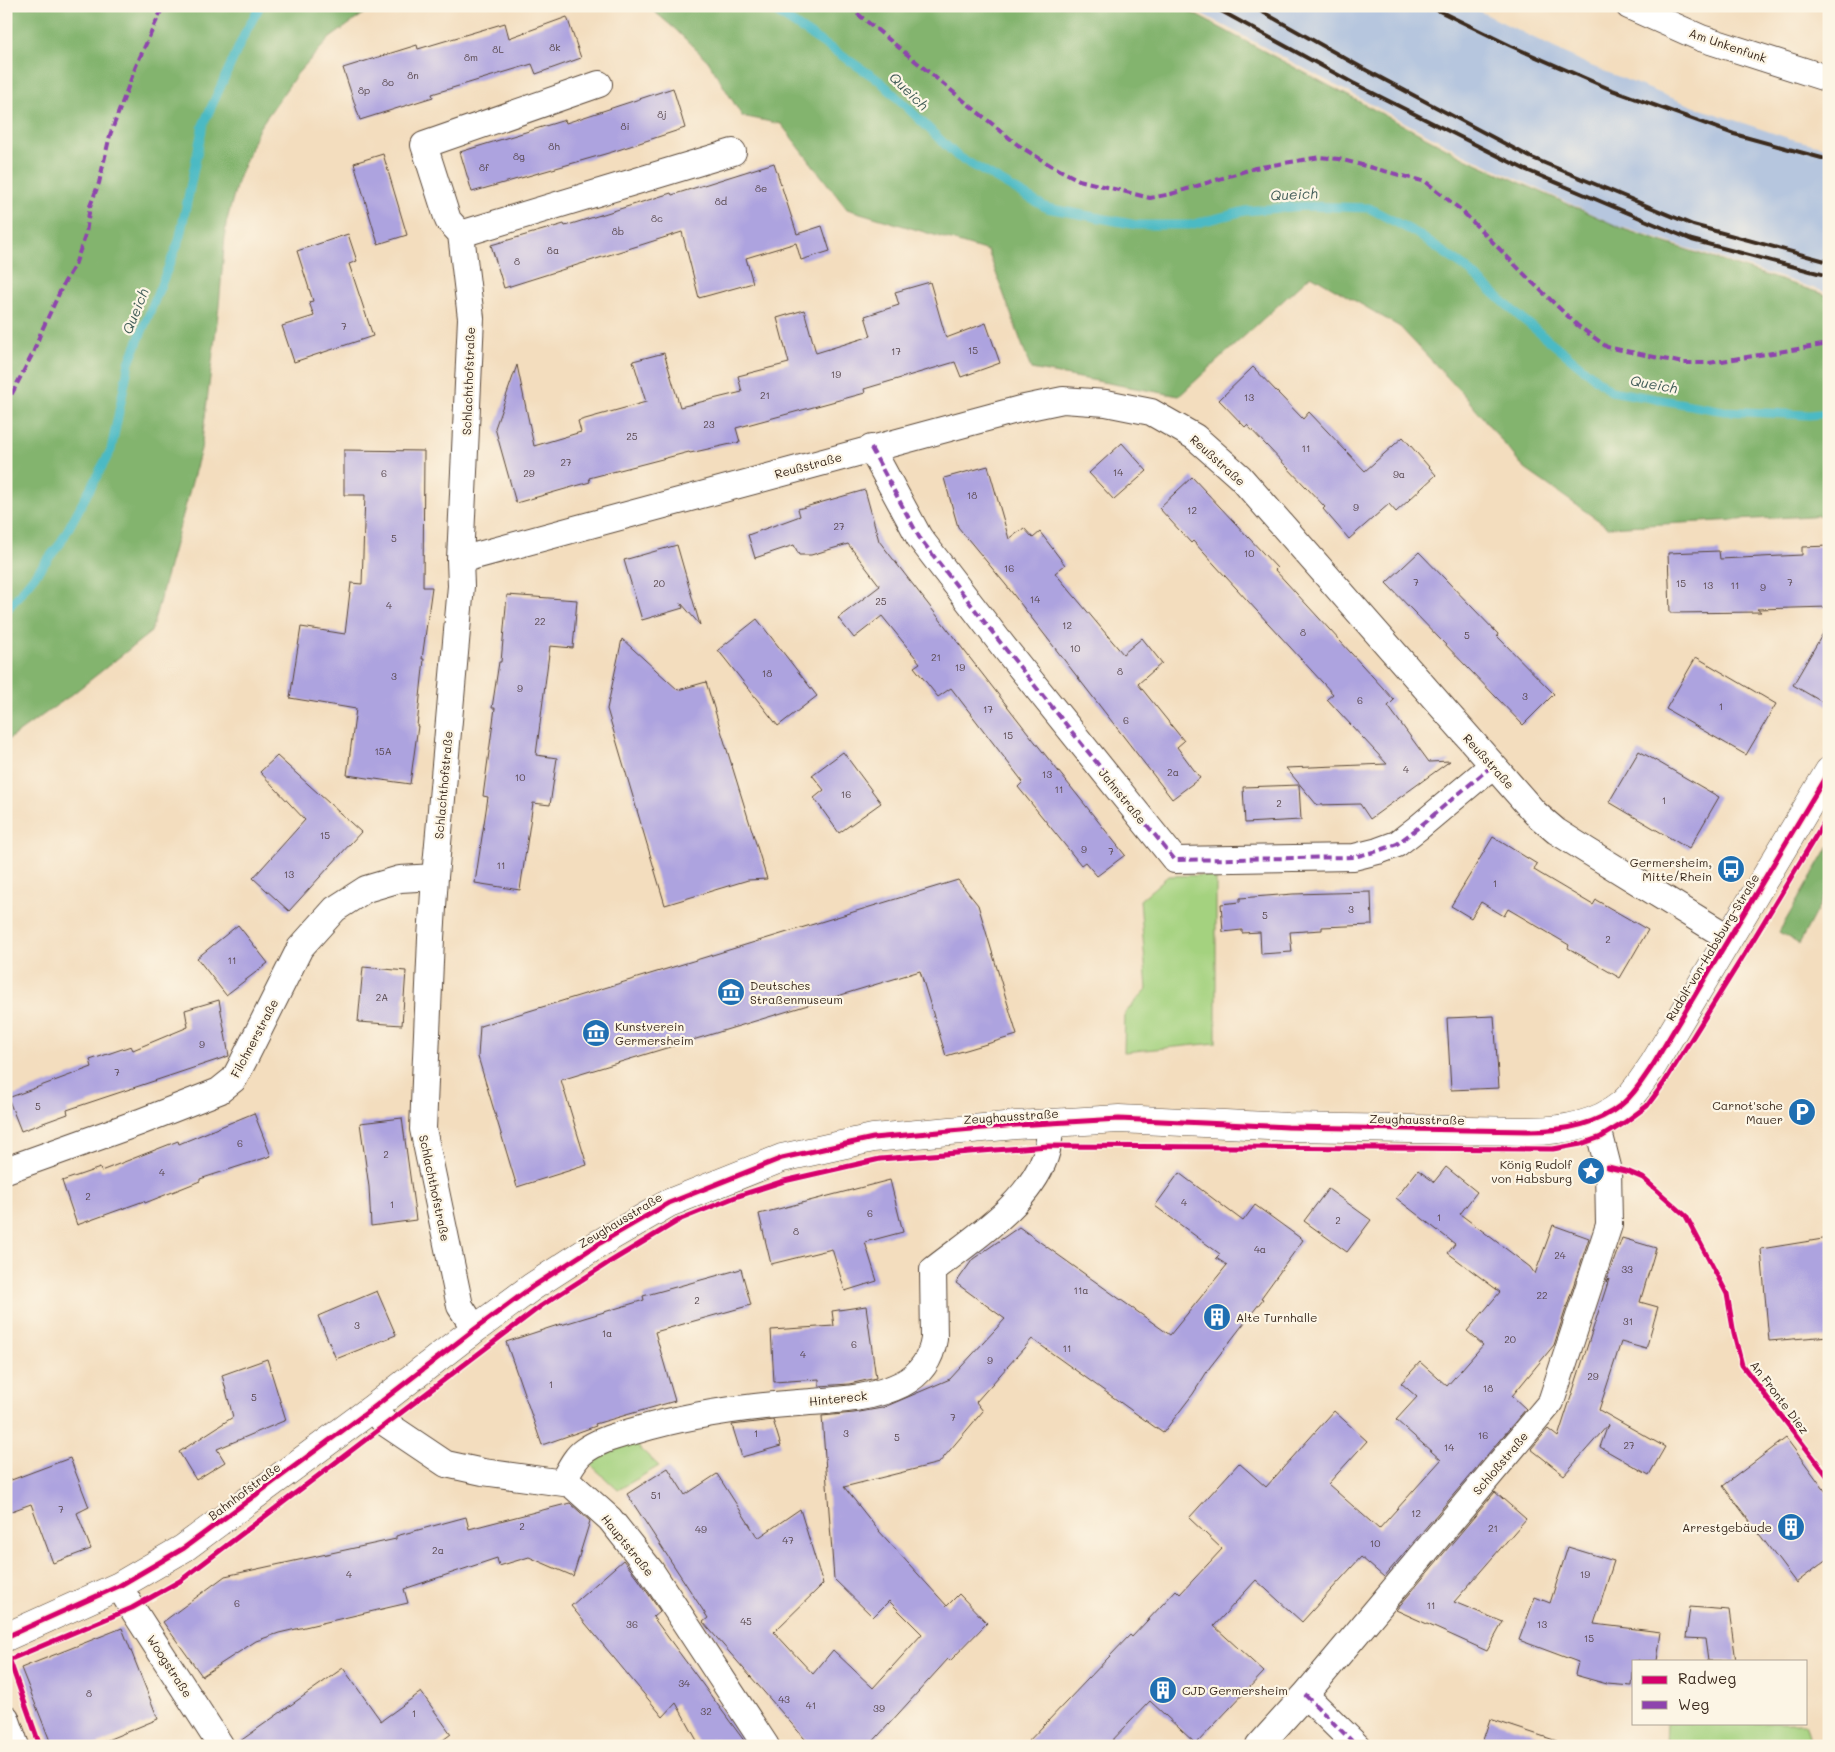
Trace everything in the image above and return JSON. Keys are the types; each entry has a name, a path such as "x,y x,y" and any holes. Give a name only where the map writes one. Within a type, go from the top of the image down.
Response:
{"street":[{"name":"Am Unkenfunk","path":"1629,6 1701,38 1829,79"},
{"path":"599,84 424,145 448,220 461,234 733,152"},
{"name":"Schlachthofstraße","path":"461,234 471,318 460,560 461,586 435,877 423,1129 460,1306 475,1329"},
{"name":"Reußstraße","path":"460,560 1020,409 1063,400 1106,403 1152,412 1195,437 1240,477 1535,813 1556,831 1729,938"},
{"name":"Jahnstraße","path":"872,448 919,537 1009,654 1174,860 1354,856 1378,852 1397,844 1420,827 1493,765"},
{"name":"Rudolf-von-Habsburg-Straße","path":"1596,1120 1621,1105 1652,1065 1829,771"},
{"name":"Filchnerstraße","path":"6,1170 140,1122 219,1091 234,1079 300,948 334,909 366,888 400,879 435,877"},
{"name":"Zeughausstraße","path":"475,1329 532,1287 600,1243 669,1203 782,1158 873,1138 1119,1119 1288,1127 1528,1131 1552,1131 1596,1120"},
{"name":"Schloßstraße","path":"1259,1746 1305,1695 1551,1402 1609,1225 1608,1167 1596,1120"},
{"name":"Hintereck","path":"562,1482 583,1452 611,1438 682,1418 765,1405 861,1398 886,1391 913,1377 922,1368 932,1350 934,1339 933,1270 1013,1206 1026,1192 1045,1157 1051,1123"},
{"name":"Bahnhofstraße","path":"6,1637 119,1586 184,1548 475,1329"},
{"name":"Hauptstraße","path":"372,1408 385,1423 446,1464 484,1472 572,1484 610,1519 650,1571 766,1746"},
{"name":"Woogstraße","path":"119,1586 222,1746"},
{"path":"1305,1695 1357,1746"},
{"path":"6,1718 16,1746"}],"shaded area":[{"path":"1187,6 1469,6 1591,66 1695,107 1788,138 1829,148 1829,293 1618,226 1466,155"}],"green space":[{"path":"6,6 377,6 330,38 297,74 259,128 238,179 226,224 219,306 201,449 151,632 70,696 6,741"},
{"path":"648,6 1179,6 1465,158 1626,230 1829,296 1829,515 1608,527 1525,469 1464,395 1400,327 1311,275 1179,396 1031,369 988,251 847,209 781,124 742,116 708,61"},
{"path":"1829,846 1829,887 1799,944 1779,932"},
{"path":"1216,875 1216,1043 1124,1052 1125,1013 1147,989 1140,900 1168,876"},
{"path":"630,1439 659,1466 618,1490 589,1463"},
{"path":"1667,1724 1805,1724 1812,1746 1666,1746"}],"building":[{"path":"567,17 581,58 536,74 532,64 432,94 433,97 360,120 343,68 417,45 418,49 505,23 509,38"},
{"path":"673,88 685,128 612,152 472,192 460,152 565,120 566,123"},
{"path":"383,154 407,235 378,244 354,163"},
{"path":"774,163 797,234 822,226 830,251 801,260 796,243 746,258 753,283 699,298 682,232 504,288 491,245 564,224 565,226 671,193 672,195"},
{"path":"348,234 357,261 349,264 373,336 294,362 282,326 314,316 309,302 313,301 297,251"},
{"path":"930,282 946,338 986,323 1000,363 961,377 955,362 864,389 865,393 736,428 740,442 689,452 589,478 590,482 516,503 495,428 517,365 534,446 581,432 578,421 646,402 633,361 664,353 680,407 742,392 738,376 789,363 777,318 804,310 816,353 871,336 865,316 899,305 895,292"},
{"path":"1253,367 1303,419 1309,412 1365,471 1403,437 1436,475 1396,512 1389,504 1349,539 1323,509 1325,507 1247,425 1245,427 1219,400"},
{"path":"1122,443 1147,471 1114,500 1089,473"},
{"path":"344,450 424,451 423,587 432,587 422,659 424,659 418,726 410,784 347,775 356,709 290,698 301,627 345,634 351,583 362,584 365,495 344,495"},
{"path":"988,466 1009,539 1024,528 1033,538 1040,532 1065,565 1055,573 1123,654 1142,638 1162,663 1138,684 1184,741 1177,747 1200,778 1172,799 1006,585 958,527 944,478"},
{"path":"1192,477 1277,568 1275,570 1394,700 1388,706 1429,762 1450,761 1370,819 1360,804 1317,805 1286,768 1387,764 1327,699 1333,694 1193,541 1191,543 1159,508"},
{"path":"865,490 879,541 1125,855 1097,876 1085,862 1081,865 1018,787 1023,782 951,688 938,697 914,667 920,663 882,616 854,638 838,618 880,586 848,544 811,555 799,555 794,545 755,558 748,535 800,516 798,509"},
{"path":"677,545 700,625 681,603 683,608 642,620 624,560"},
{"path":"1829,546 1829,607 1757,609 1761,612 1670,613 1668,553 1719,551 1720,559 1802,555 1802,547"},
{"path":"1419,552 1554,694 1523,725 1386,583"},
{"path":"507,595 577,600 573,648 550,646 536,755 557,758 550,805 533,803 520,890 475,883 488,797 483,796 495,708 492,708 499,662 501,662"},
{"path":"757,619 817,696 778,726 718,650"},
{"path":"1829,623 1829,706 1793,685"},
{"path":"622,639 678,690 706,682 767,879 748,880 665,905 607,709"},
{"path":"1696,657 1776,704 1746,755 1666,709"},
{"path":"1639,751 1719,797 1689,849 1609,802"},
{"path":"843,752 881,803 839,833 814,798 824,790 812,775"},
{"path":"277,756 361,832 289,911 253,878 305,820 260,772"},
{"path":"1299,785 1301,820 1245,823 1243,787"},
{"path":"1493,837 1537,864 1534,870 1593,905 1596,900 1648,930 1620,978 1568,948 1569,945 1508,909 1504,916 1481,902 1471,918 1451,906"},
{"path":"958,880 978,905 1017,1035 946,1056 920,971 561,1080 587,1165 517,1187 478,1057 480,1026"},
{"path":"1371,892 1372,925 1322,927 1322,930 1290,932 1292,952 1261,954 1260,932 1242,933 1242,930 1223,932 1221,904 1240,902 1240,898 1293,894"},
{"path":"238,925 268,963 226,995 197,958"},
{"path":"363,967 406,971 402,1025 358,1022"},
{"path":"219,1000 229,1056 67,1110 68,1114 21,1131 8,1098 92,1067 90,1060 131,1046 133,1050 188,1027 185,1010"},
{"path":"1494,1016 1499,1088 1451,1090 1447,1018"},
{"path":"254,1113 271,1156 200,1179 200,1181 145,1203 144,1201 77,1225 62,1181 100,1168 101,1171 178,1141 179,1144"},
{"path":"402,1118 416,1220 371,1226 369,1187 360,1123"},
{"path":"1446,1167 1477,1192 1460,1214 1530,1267 1535,1274 1553,1225 1589,1238 1554,1345 1512,1396 1526,1409 1384,1577 1361,1557 1302,1622 1256,1580 1214,1626 1264,1672 1196,1744 1150,1701 1107,1746 1024,1746 1130,1635 1132,1637 1176,1590 1180,1594 1222,1549 1189,1518 1239,1463 1266,1487 1334,1411 1367,1441 1328,1484 1379,1529 1441,1460 1396,1420 1417,1397 1401,1383 1420,1362 1447,1386 1483,1345 1467,1331 1500,1292 1448,1253 1455,1244 1396,1198 1418,1170 1434,1182"},
{"path":"1179,1173 1243,1221 1255,1205 1303,1240 1261,1298 1263,1299 1210,1367 1193,1394 1163,1433 1032,1339 976,1402 983,1411 939,1463 844,1487 879,1531 947,1606 959,1594 987,1623 950,1661 948,1659 869,1746 811,1746 703,1622 708,1618 627,1494 668,1468 685,1495 717,1474 758,1538 800,1509 823,1584 774,1632 813,1674 833,1650 873,1688 922,1634 889,1601 873,1617 834,1579 822,1416 882,1408 950,1379 1005,1319 956,1283 973,1259 1019,1227 1170,1335 1227,1265 1216,1258 1220,1254 1155,1206"},
{"path":"890,1180 903,1232 865,1242 877,1281 845,1291 832,1249 771,1264 759,1214"},
{"path":"1328,1189 1371,1220 1347,1252 1304,1221"},
{"path":"1622,1238 1656,1248 1640,1302 1658,1307 1646,1349 1621,1342 1599,1410 1665,1447 1649,1475 1600,1447 1608,1425 1564,1475 1531,1449 1548,1429 1558,1437 1609,1279 1606,1282"},
{"path":"1829,1238 1829,1336 1769,1341 1761,1249"},
{"path":"741,1269 751,1305 655,1332 675,1401 595,1424 596,1426 542,1445 506,1342 644,1300 643,1296"},
{"path":"377,1291 396,1335 336,1359 318,1316"},
{"path":"866,1306 876,1378 849,1384 819,1386 819,1379 774,1382 771,1330 834,1326 832,1311"},
{"path":"267,1359 286,1420 217,1449 225,1462 196,1480 179,1452 233,1417 222,1375"},
{"path":"773,1420 781,1446 742,1457 732,1425"},
{"name":"Arrestgebäude","path":"1786,1438 1829,1496 1829,1558 1796,1583 1723,1486"},
{"path":"70,1458 89,1507 77,1513 91,1549 53,1563 31,1504 6,1513 6,1482"},
{"path":"1495,1492 1526,1519 1454,1602 1503,1622 1487,1651 1396,1610"},
{"path":"570,1503 590,1521 573,1576 529,1557 499,1566 497,1558 404,1589 408,1603 279,1633 256,1641 202,1676 163,1622 225,1576 396,1539 396,1536 466,1517 469,1529"},
{"path":"1568,1547 1614,1561 1594,1624 1661,1632 1657,1660 1632,1660 1632,1686 1607,1684 1575,1675 1578,1662 1519,1640 1535,1597 1550,1603"},
{"path":"623,1560 660,1611 653,1617 748,1746 700,1746 676,1703 663,1717 571,1606"},
{"path":"1690,1607 1729,1610 1736,1660 1708,1660 1705,1639 1686,1638"},
{"path":"122,1628 158,1719 93,1746 52,1746 21,1668"},
{"path":"343,1668 381,1721 421,1692 451,1734 435,1746 236,1746 236,1744"},
{"path":"1490,1719 1557,1741 1556,1746 1481,1746"}],"waterway":[{"name":"Queich","path":"6,611 60,544 111,450 129,363 179,241 203,125 245,33 260,6"},
{"name":"Queich","path":"767,6 880,81 957,156 1047,208 1137,225 1190,225 1245,211 1304,206 1369,208 1416,233 1466,268 1519,316 1611,391 1724,411 1809,415 1829,413"}],"railway":[{"path":"1212,6 1353,83 1524,169 1692,240 1829,276"},
{"path":"1252,6 1366,70 1530,157 1693,225 1829,262"},
{"path":"1429,6 1511,46 1612,90 1734,134 1829,160"}],"marked path":[{"path":"6,405 33,353 64,283 75,265 86,233 90,206 99,183 110,135 136,66 164,6"},
{"path":"848,6 1018,145 1079,180 1150,198 1171,194 1255,168 1320,157 1339,159 1426,182 1461,210 1577,325 1607,347 1683,363 1709,363 1829,344"},
{"path":"871,448 919,537 1003,646 1175,860 1354,857 1378,851 1397,844 1493,765"},
{"path":"1305,1695 1357,1746"}],"cycle path":[{"path":"6,1637 119,1586 184,1548 532,1287 600,1243 669,1203 782,1158 873,1138 1016,1125 1119,1119 1288,1127 1528,1131 1577,1126 1600,1118 1626,1101 1653,1065 1829,771"},
{"path":"6,1661 132,1608 180,1581 541,1306 681,1219 738,1196 784,1181 880,1159 1048,1146 1553,1149 1581,1144 1601,1137 1647,1106 1664,1083 1829,814"},
{"name":"An Fronte Diez","path":"1608,1167 1629,1172 1643,1178 1686,1216 1727,1294 1742,1365 1829,1478"},
{"path":"6,1650 40,1746"}],"place":[{"name":"Germersheim, Mitte/Rhein","path":"1731,869"},
{"name":"Deutsches Straßenmuseum","path":"731,992"},
{"name":"Kunstverein Germersheim","path":"596,1033"},
{"name":"Carnot'sche Mauer","path":"1802,1112"},
{"name":"König Rudolf von Habsburg","path":"1591,1171"},
{"name":"Alte Turnhalle","path":"1217,1317"},
{"name":"Arrestgebäude","path":"1791,1527"},
{"name":"CJD Germersheim","path":"1163,1690"}]}
